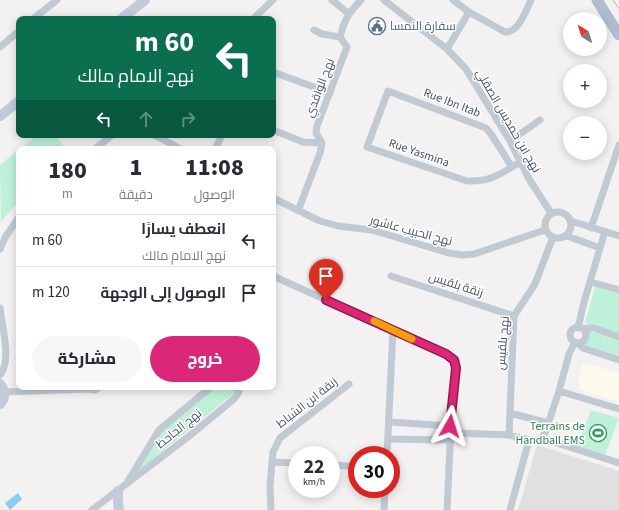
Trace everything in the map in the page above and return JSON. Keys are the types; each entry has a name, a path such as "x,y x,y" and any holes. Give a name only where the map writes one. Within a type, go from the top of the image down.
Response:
{"main road":[{"path":"597,0 619,35"}],"street":[{"path":"37,16 56,0"},
{"path":"125,16 145,0"},
{"path":"256,16 273,0"},
{"path":"332,0 348,13"},
{"path":"314,30 322,34 340,37 343,24 348,13 361,0"},
{"name":"نهج ابن حمديس الصقلي","path":"384,0 447,49 466,69 510,141 529,179 551,213"},
{"path":"454,0 469,12 505,32 514,29 531,0"},
{"path":"447,49 469,12"},
{"path":"0,47 16,34"},
{"name":"نهج الواقدي","path":"298,211 320,153 322,143 316,133 317,126 347,47 340,37"},
{"path":"276,73 330,93"},
{"name":"Rue Ibn Itab","path":"388,91 486,128 512,167"},
{"name":"Rue Yasmina","path":"388,91 367,147 468,180 478,181 488,180 520,162"},
{"path":"0,116 16,103"},
{"path":"510,141 540,120"},
{"path":"276,131 303,142 322,143"},
{"path":"99,146 108,138"},
{"path":"162,138 176,146"},
{"path":"591,228 619,145"},
{"name":"نهج الحبيب عاشور","path":"276,200 320,221 338,226 372,230 414,242 434,250 462,255 474,254 545,230"},
{"path":"557,211 563,212 571,221 572,226 570,232 567,236 560,239 550,236 545,230 545,223 551,213 557,211"},
{"path":"571,221 619,236"},
{"path":"0,249 6,236 16,223"},
{"path":"389,422 450,426 458,433 508,435 534,441 539,440 545,433 569,354 576,343 582,342 586,338 586,335 581,328 590,282 605,232"},
{"path":"567,236 600,248"},
{"name":"نهج بلقيس","path":"508,435 514,316 535,284 553,237"},
{"name":"زنقة بلقيس","path":"391,276 514,316"},
{"path":"276,277 446,354 454,360 456,368 450,426 447,510"},
{"path":"590,282 619,290"},
{"path":"0,308 5,358 4,368 0,375"},
{"path":"619,337 590,328 575,328 571,333 571,339 583,348 619,360"},
{"path":"388,446 393,330"},
{"name":"زنقة ابن الشباط","path":"272,510 270,486 273,452 280,438 349,384"},
{"path":"0,404 4,398 2,388 16,388"},
{"name":"نهج الجاحظ","path":"122,488 159,430 207,390"},
{"name":"نهج الجاحظ","path":"92,510 188,437 237,396 239,392 238,390"},
{"path":"559,391 619,408"},
{"path":"510,413 548,423"},
{"path":"388,438 450,440 458,433"},
{"path":"541,438 619,464"},
{"path":"510,510 529,440"},
{"path":"272,462 288,463"},
{"path":"340,466 348,466"},
{"path":"119,510 118,502 122,488"},
{"path":"384,510 385,498"}],"shaded area":[{"path":"583,363 619,373 619,402 579,389 581,383 577,382"},
{"path":"537,445 619,471 619,510 518,510"}],"green space":[{"path":"34,138 57,138 64,146 24,146"},
{"path":"16,152 16,204 1,222 0,165"},
{"path":"595,287 619,294 619,334 585,323"},
{"path":"587,330 619,339 619,356 582,344 588,338"},
{"path":"211,390 234,390 234,393 134,475 160,431"},
{"name":"Terrains de Handball EMS","path":"591,410 619,418 605,456 577,447"}],"water":[{"path":"18,493 22,499 10,510 5,503"}],"tram line":[{"path":"613,0 619,9"}],"slow traffic":[{"path":"374,321 412,339"}],"place":[{"name":"سفارة النمسا","path":"377,26"},
{"name":"Terrains de Handball EMS","path":"598,433"}],"route":[{"path":"326,300 446,354 454,360 456,363 456,368 450,426"}]}
